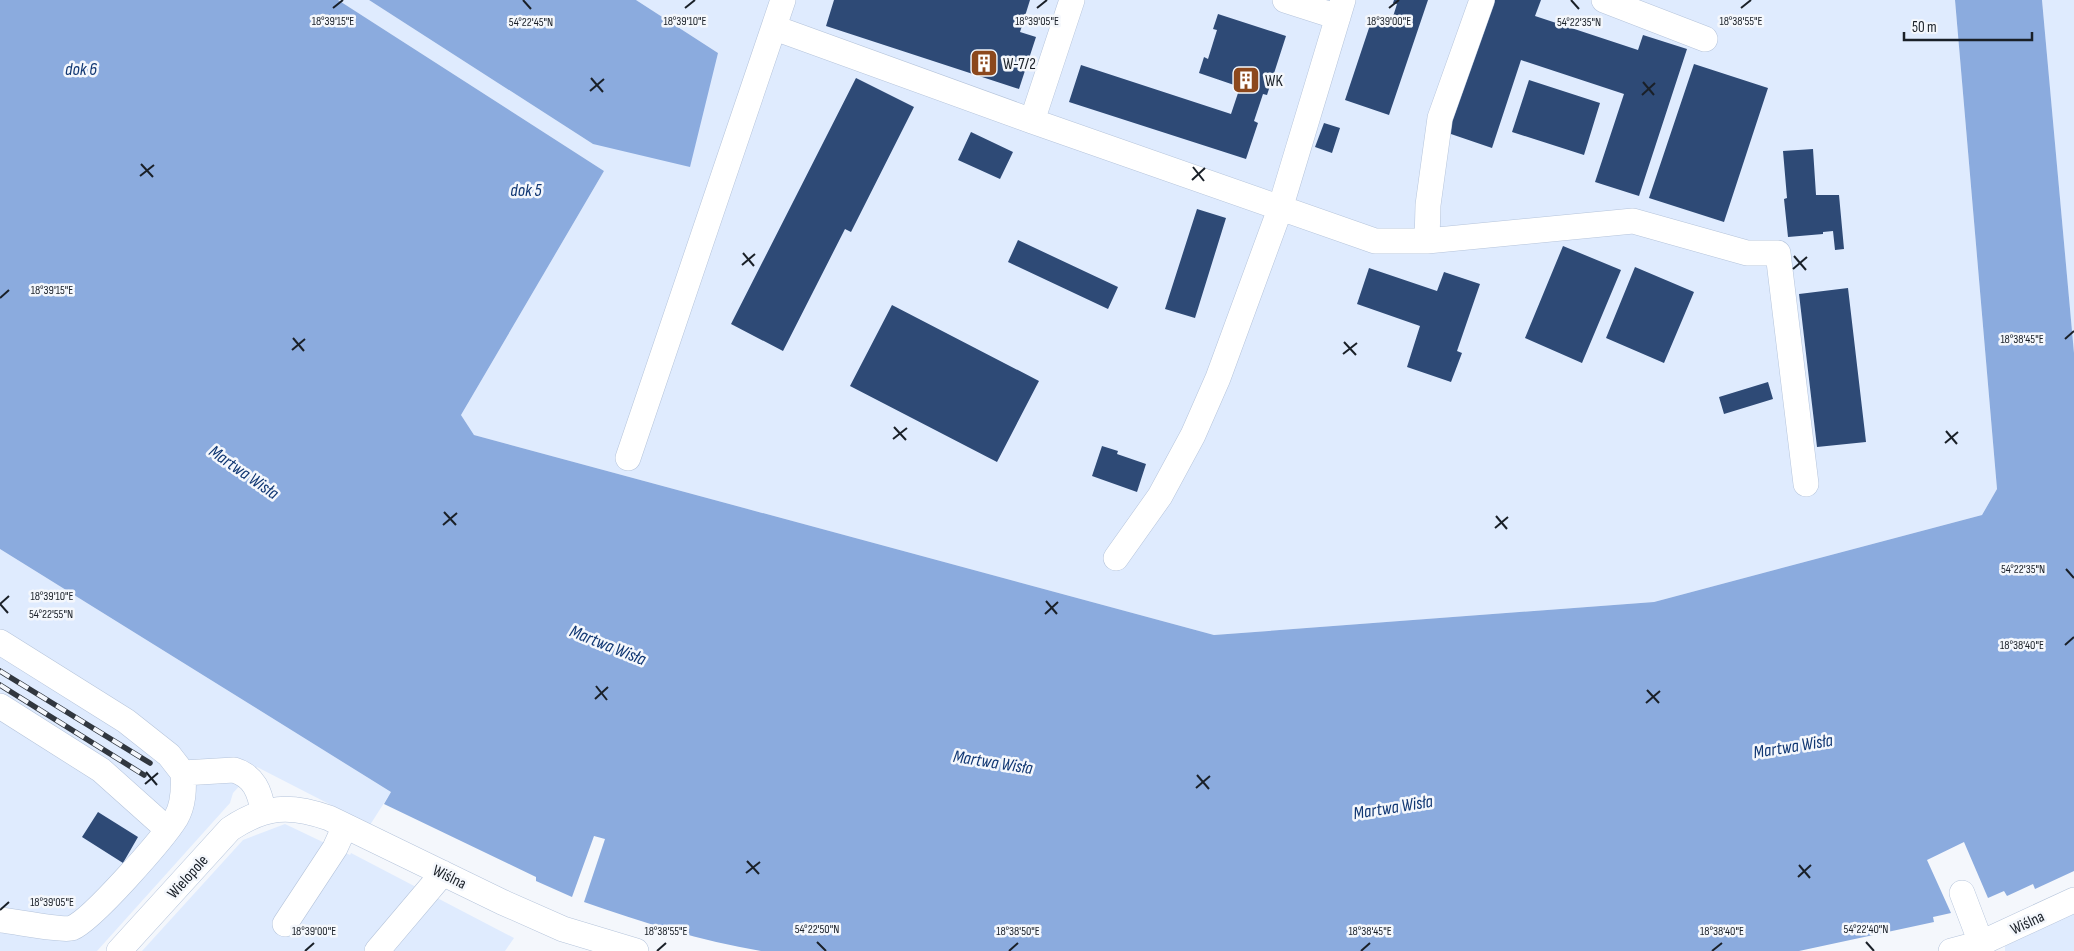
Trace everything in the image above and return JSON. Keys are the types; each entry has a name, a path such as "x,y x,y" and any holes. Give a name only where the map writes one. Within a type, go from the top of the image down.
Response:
{"street":[{"path":"628,458 783,0"},
{"path":"1032,122 1072,0"},
{"path":"1116,558 1160,496 1193,435 1218,378 1280,209 1340,8 1286,0"},
{"path":"1427,241 1428,205 1440,118 1482,0"},
{"path":"1604,0 1705,39"},
{"path":"775,28 1032,122 1375,241 1427,241 1633,220 1747,253 1778,253 1806,484"},
{"path":"0,642 134,727 169,755 183,773 184,788 182,804 177,817 136,867 83,922 70,929 0,920"},
{"path":"0,706 101,770 167,829"},
{"path":"183,773 234,770 241,772 255,784 261,797 263,811"},
{"name":"Wiślna","path":"263,811 285,808 307,810 345,826 563,929 636,951"},
{"name":"Wielopole","path":"119,951 230,829 248,817 263,811"},
{"path":"285,924 330,855 345,826"},
{"path":"377,951 443,872"},
{"path":"1962,893 1982,947"},
{"name":"Wiślna","path":"1951,951 1982,947 2074,900"}],"shaded area":[{"path":"338,0 369,0 593,144 718,53 636,0 1955,0 1997,489 1982,515 1654,602 1214,635 474,435 461,415 604,171"},
{"path":"2042,0 2074,0 2074,354"},
{"path":"0,549 391,792 370,825 257,767 233,793 230,803 97,951 0,951"},
{"path":"285,824 350,855 351,853 514,938 505,951 142,951 243,840"},
{"path":"2074,913 2074,951 2005,951 2005,946"}],"water":[{"path":"0,0 338,0 604,171 461,415 474,435 1214,635 1654,602 1982,515 1997,489 1955,0 2042,0 2074,353 2074,871 2035,889 2033,884 2007,896 2004,891 1988,898 1964,842 1927,860 1951,913 1933,917 1934,922 1799,951 761,951 716,942 672,930 584,902 605,839 594,836 572,897 536,881 536,877 384,804 391,792 0,549"},
{"path":"369,0 636,0 718,53 690,167 593,144"}],"building":[{"name":"W-7/2","path":"834,0 1030,0 1020,32 1036,37 1019,89 826,26"},
{"path":"1394,0 1428,0 1389,115 1345,100 1372,19 1390,26 1397,4 1393,3"},
{"path":"1492,0 1541,0 1535,16 1638,50 1643,35 1687,49 1639,196 1595,182 1624,94 1521,60 1492,148 1448,133"},
{"name":"WK","path":"1218,14 1286,36 1267,95 1263,94 1254,121 1258,123 1246,159 1069,102 1081,65 1231,114 1240,87 1199,73 1204,57 1208,59 1217,30 1213,29"},
{"path":"1694,64 1768,88 1724,222 1649,198"},
{"path":"856,78 914,107 851,232 845,229 783,351 731,324"},
{"path":"1529,80 1600,103 1584,155 1512,132"},
{"path":"1324,123 1340,128 1332,153 1315,147"},
{"path":"971,132 1013,152 1000,179 958,160"},
{"path":"1813,149 1816,195 1839,195 1844,249 1835,250 1833,231 1823,232 1823,234 1788,237 1784,199 1787,198 1783,151"},
{"path":"1197,209 1226,218 1195,318 1165,309"},
{"path":"1018,240 1118,287 1108,309 1008,262"},
{"path":"1563,246 1621,270 1582,363 1525,338"},
{"path":"1635,267 1694,292 1664,363 1606,338"},
{"path":"1369,268 1437,291 1444,272 1480,284 1457,351 1462,353 1451,382 1407,367 1420,326 1357,304"},
{"path":"1848,288 1866,442 1817,447 1799,294"},
{"path":"892,305 1039,381 997,462 850,386"},
{"path":"1768,382 1773,399 1724,414 1719,397"},
{"path":"1102,446 1118,451 1117,454 1146,464 1137,492 1092,476"},
{"path":"98,812 138,837 123,863 82,837"}],"railway":[{"path":"0,671 150,763"},
{"path":"0,685 144,775"}],"place":[{"name":"W-7/2","path":"984,63"},
{"name":"WK","path":"1246,80"}],"water label":[{"name":"dok 6","path":"81,69"},
{"name":"dok 5","path":"526,190"},
{"name":"Martwa Wisła","path":"244,472"},
{"name":"Martwa Wisła","path":"608,645"},
{"name":"Martwa Wisła","path":"1793,746"},
{"name":"Martwa Wisła","path":"993,762"},
{"name":"Martwa Wisła","path":"1393,807"}]}
